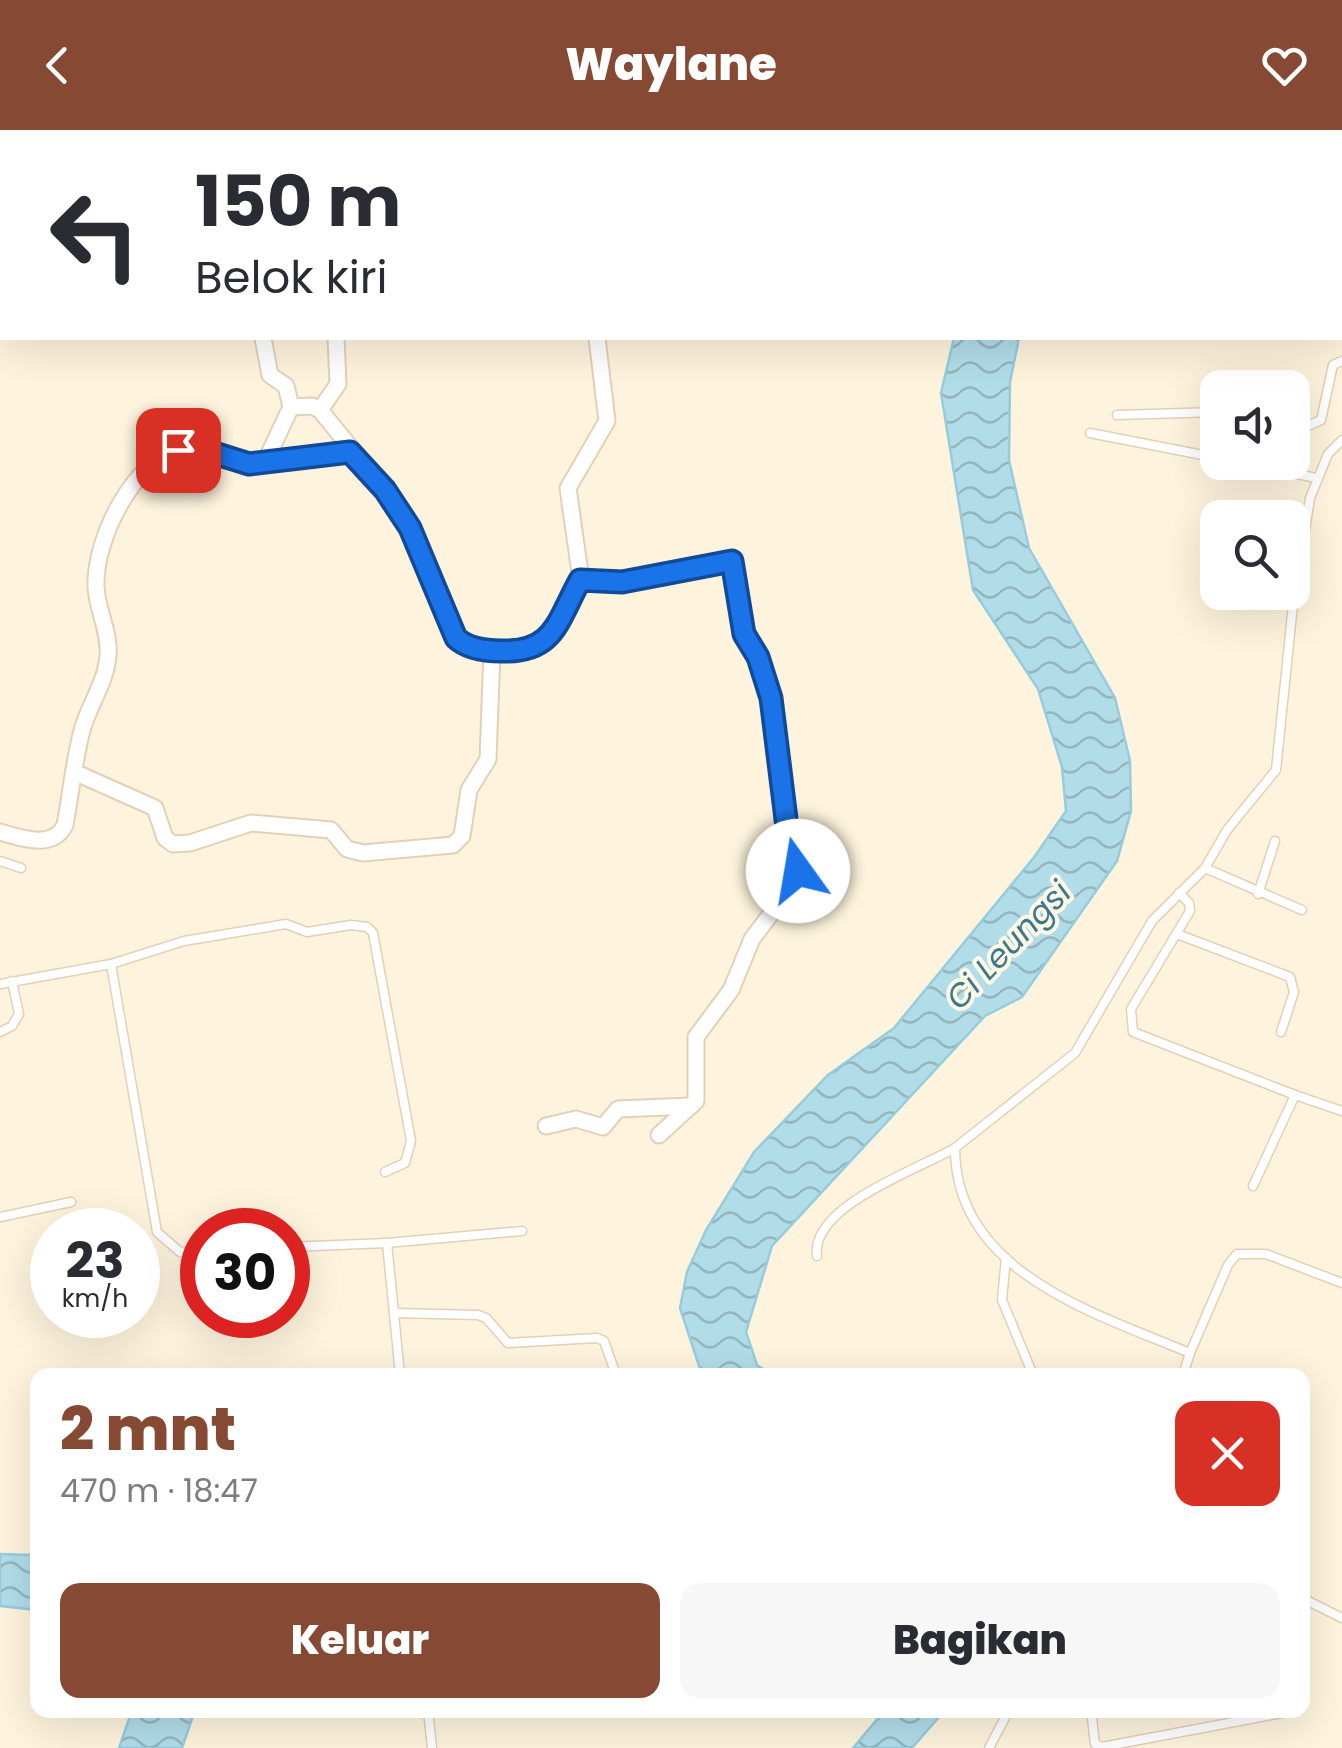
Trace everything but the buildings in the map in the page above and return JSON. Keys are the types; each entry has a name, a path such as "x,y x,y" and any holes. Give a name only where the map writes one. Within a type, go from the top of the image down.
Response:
{"street":[{"path":"263,340 270,375 286,386 291,408 266,460"},
{"path":"320,410 338,384 336,340"},
{"path":"291,408 312,406 320,410 350,452 385,490 410,528 456,638 470,647 524,652 543,645 580,580 568,488 607,421 597,340"},
{"path":"0,832 37,840 61,833 82,730 108,655 96,597 98,558 108,523 123,498 162,457 186,447 249,464 350,452"},
{"path":"580,580 622,582 732,561 744,634 758,657 771,698 787,827 798,878 752,939 732,990 696,1037 698,1097 659,1135"},
{"path":"74,772 155,808 165,838 173,844 190,843 251,823 331,830 346,848 363,854 453,844 462,836 463,806 469,790 488,759 492,651"},
{"path":"546,1126 576,1119 602,1126 618,1109 691,1106"}],"lane":[{"path":"1310,425 1321,420 1334,364 1342,361"},
{"path":"1118,414 1200,412"},
{"path":"1090,433 1200,454"},
{"path":"817,1256 816,1241 833,1217 865,1195 955,1148 1074,1054 1152,922 1205,868 1227,830 1276,770 1292,614 1316,478 1342,440"},
{"path":"1310,477 1316,478"},
{"path":"1258,894 1275,841"},
{"path":"0,861 21,868"},
{"path":"1205,868 1302,910"},
{"path":"1179,893 1189,902 1190,911 1131,1009 1133,1032 1342,1111"},
{"path":"0,984 111,964 184,940 286,924 308,932 367,927 373,934 411,1141 404,1162 385,1172"},
{"path":"1177,934 1290,977 1294,992 1281,1032"},
{"path":"111,964 157,1232 180,1252"},
{"path":"0,1032 12,1026 19,1014 12,981"},
{"path":"1254,1186 1295,1095"},
{"path":"955,1148 959,1178 976,1219 1006,1258 1049,1294 1190,1353"},
{"path":"0,1217 72,1202"},
{"path":"310,1246 522,1231"},
{"path":"387,1243 399,1368"},
{"path":"1185,1368 1228,1265 1237,1254 1266,1254 1342,1283"},
{"path":"1006,1258 1002,1300 1030,1368"},
{"path":"394,1313 478,1315 486,1318 508,1343 597,1338 604,1340 614,1368"},
{"path":"1310,1602 1342,1618"},
{"path":"429,1718 432,1748"},
{"path":"988,1748 1005,1718"},
{"path":"1093,1718 1099,1747 1255,1718"}],"water":[{"name":"Ci Leungsi","path":"954,340 1019,340 1010,382 1009,460 1029,548 1115,698 1130,761 1131,811 1117,861 1022,997 985,1016 772,1246 746,1332 762,1368 700,1368 680,1308 687,1272 706,1230 754,1152 828,1075 894,1028 1035,856 1066,811 1062,767 1038,689 973,590 941,393"},
{"path":"0,1554 30,1555 30,1609 0,1606"},
{"path":"129,1718 192,1718 182,1748 119,1748"},
{"path":"878,1718 938,1718 912,1748 853,1748"}],"route":[{"path":"178,450 198,448 213,456 249,464 271,458 350,452 385,490 410,528 456,638 470,647 524,652 543,645 580,580 622,582 720,560 732,561 744,634 758,657 771,698 782,760 789,842 798,871"}]}
